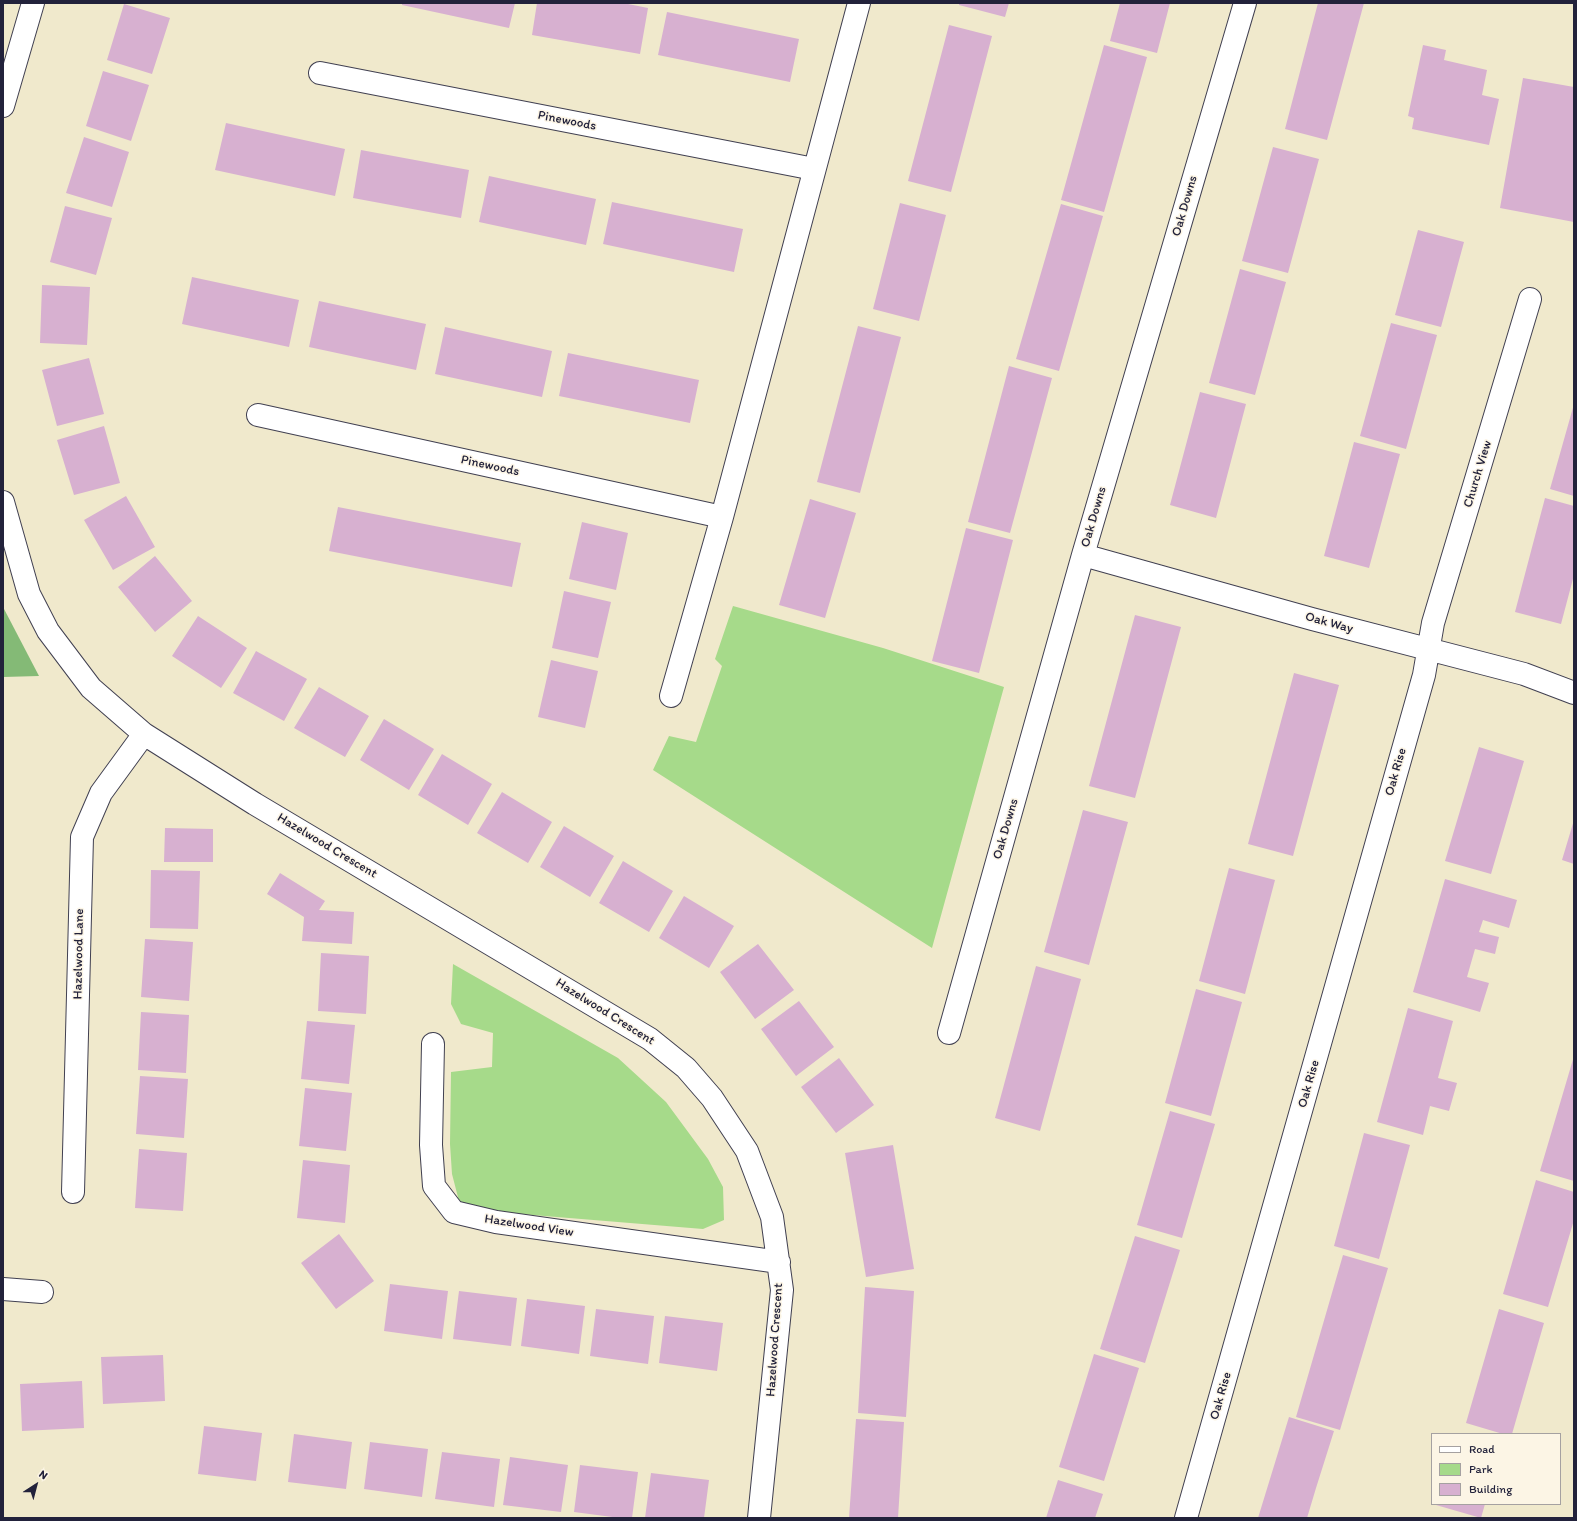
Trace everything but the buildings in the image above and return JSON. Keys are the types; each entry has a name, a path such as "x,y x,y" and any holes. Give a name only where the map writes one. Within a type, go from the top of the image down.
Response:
{"street":[{"path":"3,106 33,3"},
{"path":"671,696 722,517 859,3"},
{"name":"Oak Downs","path":"949,1033 1083,555 1245,3"},
{"name":"Pinewoods","path":"320,73 814,169"},
{"name":"Church View","path":"1429,650 1433,623 1530,299"},
{"name":"Pinewoods","path":"258,415 722,517"},
{"name":"Hazelwood Crescent","path":"3,502 29,594 48,631 91,688 144,734 262,808 650,1039 680,1063 712,1098 747,1151 772,1217 779,1262 782,1290 759,1518"},
{"name":"Oak Way","path":"1083,555 1304,617 1524,674 1574,693"},
{"name":"Oak Rise","path":"1186,1518 1424,675 1429,650"},
{"name":"Hazelwood Lane","path":"73,1192 82,837 101,793 144,734"},
{"name":"Hazelwood View","path":"434,1044 431,1145 434,1186 454,1212 496,1222 779,1262"},
{"path":"3,1289 42,1292"}],"green space":[{"path":"733,606 883,648 1004,687 932,948 653,770 669,736 696,742 722,666 715,659"},
{"path":"3,607 39,676 3,677"},
{"path":"453,964 618,1058 666,1102 708,1159 723,1187 724,1220 703,1229 484,1211 460,1205 452,1174 450,1144 451,1072 492,1067 493,1033 461,1024 451,1004"}]}
